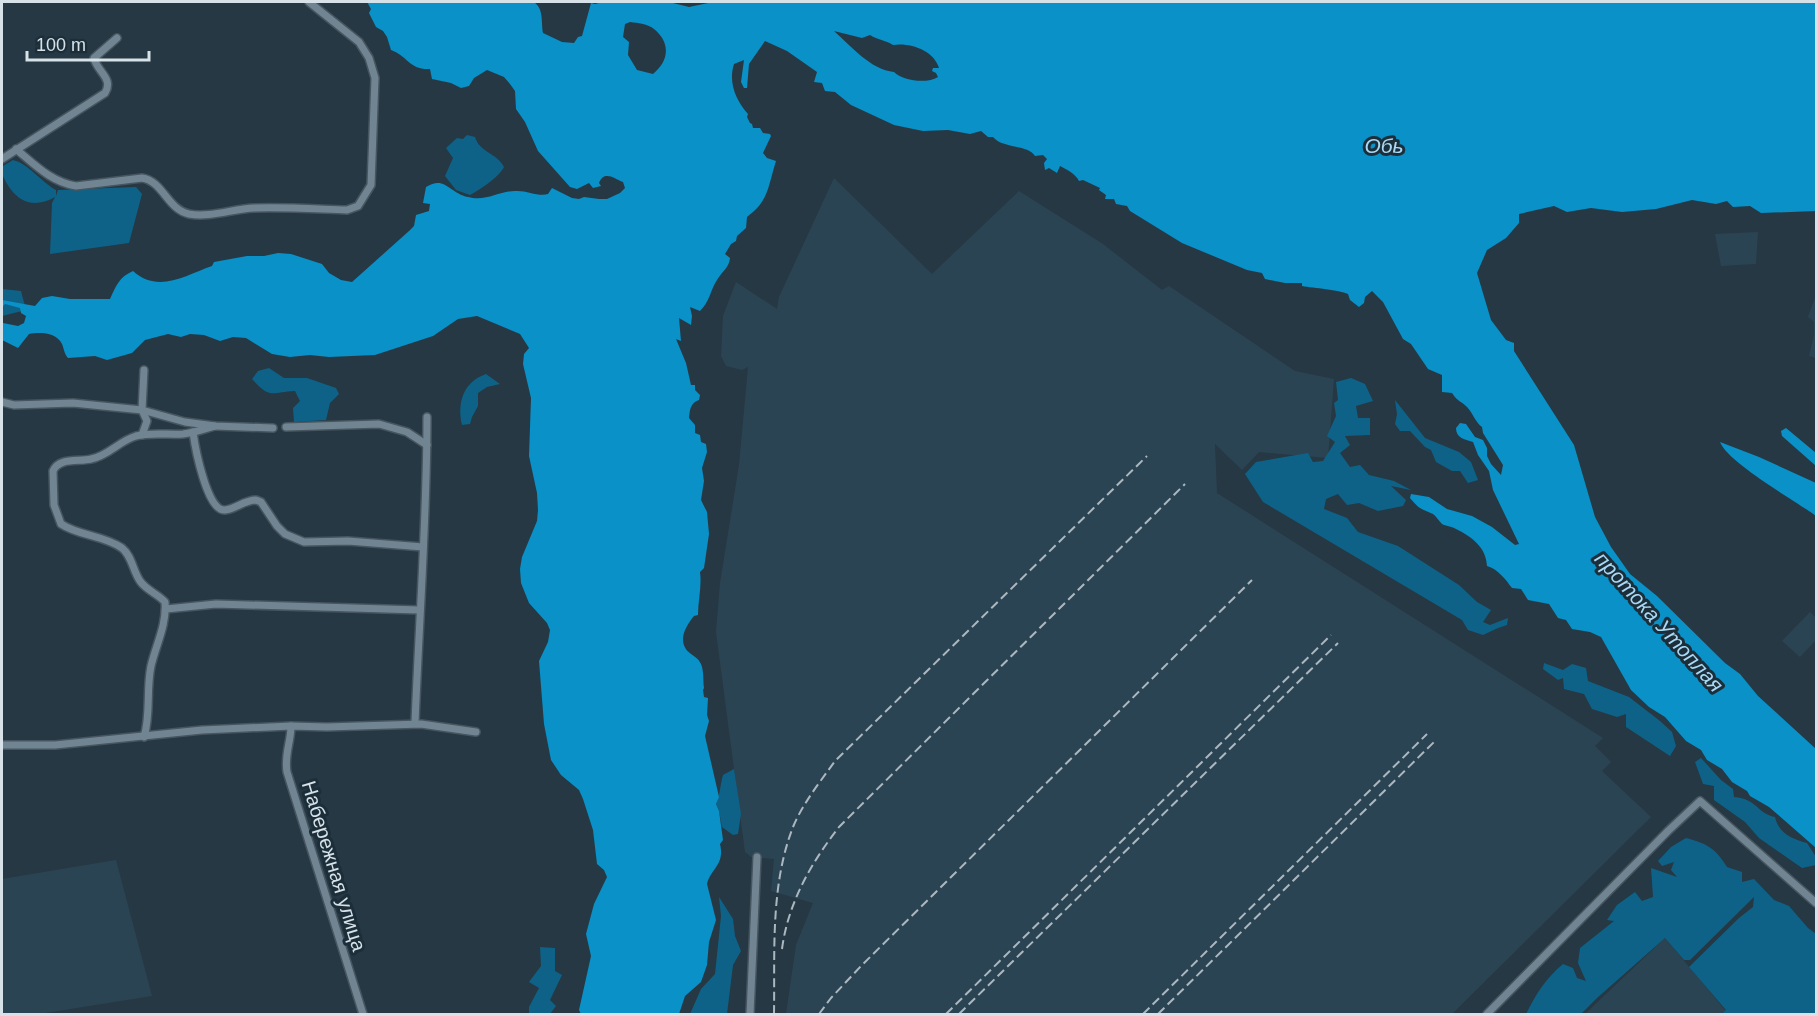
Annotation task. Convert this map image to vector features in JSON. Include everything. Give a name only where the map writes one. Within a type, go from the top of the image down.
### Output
[{"type":"street","points":[[16,149],[47,175],[66,184],[76,186],[149,179],[176,208],[192,215],[251,208],[347,210],[358,206],[371,185],[375,78],[369,58],[359,42],[309,2]]},
{"type":"street","points":[[2,159],[105,93],[108,82],[94,58],[117,38]]},
{"type":"street","points":[[142,435],[147,421],[141,410],[144,370]]},
{"type":"street","points":[[2,402],[14,405],[74,403],[141,410],[185,422],[215,426],[273,428]]},
{"type":"street","points":[[415,723],[427,417]]},
{"type":"street","points":[[286,427],[379,424],[407,432],[427,444]]},
{"type":"street","points":[[144,737],[149,712],[151,665],[158,647],[166,609],[165,602],[139,580],[124,550],[94,535],[66,527],[57,518],[54,506],[53,471],[60,462],[95,458],[125,440],[142,435],[193,432],[215,426]]},
{"type":"street","points":[[193,432],[206,487],[213,504],[218,509],[226,510],[256,500],[261,502],[285,534],[304,542],[348,542],[423,547]]},
{"type":"street","points":[[166,609],[227,604],[419,610]]},
{"type":"street","points":[[2,745],[39,746],[202,730],[291,726],[327,728],[415,723],[476,732]]},
{"type":"street","name":"Набережная улица","points":[[291,726],[291,738],[285,761],[287,772],[363,1014]]},
{"type":"street","points":[[1487,1014],[1700,801],[1816,903]]},
{"type":"street","points":[[750,1014],[757,857]]},
{"type":"shaded area","points":[[467,135],[475,137],[477,142],[497,158],[504,167],[494,178],[470,195],[456,190],[445,176],[453,158],[446,148],[457,138],[463,139]]},
{"type":"shaded area","points":[[13,160],[24,165],[56,190],[56,196],[58,190],[136,187],[142,194],[129,243],[50,254],[52,203],[55,197],[38,203],[23,200],[17,196],[2,174],[3,166]]},
{"type":"shaded area","points":[[834,178],[932,274],[1019,191],[1103,244],[1162,290],[1169,286],[1295,371],[1334,379],[1328,458],[1259,452],[1242,470],[1215,444],[1217,493],[1603,738],[1595,746],[1611,762],[1602,771],[1651,817],[1452,1014],[786,1014],[796,945],[813,903],[771,891],[774,859],[751,857],[745,852],[716,632],[720,583],[739,465],[748,367],[742,370],[726,366],[721,356],[723,316],[736,282],[777,309],[779,297]]},
{"type":"shaded area","points":[[1758,232],[1756,264],[1721,266],[1715,234]]},
{"type":"shaded area","points":[[2,289],[21,291],[26,310],[2,316]]},
{"type":"shaded area","points":[[1816,295],[1816,358],[1809,356],[1814,335],[1814,322],[1808,317]]},
{"type":"shaded area","points":[[269,368],[284,378],[307,378],[336,388],[339,394],[330,403],[326,420],[294,422],[293,408],[300,401],[295,391],[268,392],[252,379],[258,371]]},
{"type":"shaded area","points":[[486,374],[500,384],[487,387],[478,393],[478,406],[470,424],[462,425],[460,409],[464,394],[472,382]]},
{"type":"shaded area","points":[[1351,378],[1365,384],[1373,401],[1356,406],[1358,418],[1370,418],[1370,435],[1345,436],[1350,445],[1340,453],[1350,467],[1360,465],[1369,475],[1394,481],[1411,490],[1391,486],[1406,500],[1403,506],[1378,511],[1359,503],[1347,505],[1338,494],[1326,499],[1324,509],[1347,518],[1358,532],[1398,546],[1459,585],[1477,602],[1491,610],[1483,622],[1490,625],[1508,618],[1507,625],[1483,635],[1468,630],[1462,620],[1263,502],[1245,474],[1256,462],[1308,453],[1313,462],[1323,461],[1335,442],[1327,436],[1336,416],[1334,403],[1338,400],[1336,382]]},
{"type":"shaded area","points":[[1395,400],[1425,438],[1459,452],[1471,462],[1478,480],[1468,483],[1460,471],[1452,471],[1436,462],[1431,450],[1425,447],[1410,431],[1400,431],[1395,424],[1397,414]]},
{"type":"shaded area","points":[[1810,612],[1816,618],[1816,640],[1800,657],[1782,641]]},
{"type":"shaded area","points":[[1544,663],[1563,670],[1572,664],[1586,668],[1588,681],[1629,697],[1672,732],[1676,746],[1670,756],[1626,727],[1626,714],[1617,717],[1592,709],[1584,694],[1564,689],[1563,678],[1558,680],[1543,669]]},
{"type":"shaded area","points":[[1701,758],[1721,780],[1733,789],[1734,797],[1753,803],[1775,817],[1780,828],[1787,835],[1807,843],[1816,857],[1816,865],[1802,868],[1759,838],[1745,822],[1714,800],[1714,786],[1703,784],[1695,762]]},
{"type":"shaded area","points":[[734,769],[741,814],[738,834],[733,835],[722,827],[716,804],[723,775]]},
{"type":"shaded area","points":[[1686,838],[1710,848],[1719,855],[1727,867],[1742,872],[1742,882],[1754,879],[1774,900],[1789,906],[1816,934],[1816,1014],[1722,1014],[1726,1010],[1689,967],[1753,907],[1754,897],[1690,960],[1684,960],[1665,938],[1581,1014],[1526,1014],[1542,987],[1563,964],[1573,968],[1577,978],[1586,981],[1578,963],[1580,948],[1614,921],[1607,920],[1617,905],[1635,892],[1642,901],[1653,897],[1651,868],[1677,877],[1671,870],[1674,862],[1662,866],[1658,861],[1671,847]]},
{"type":"shaded area","points":[[116,860],[152,996],[39,1014],[2,1014],[2,879]]},
{"type":"shaded area","points":[[719,897],[733,919],[735,936],[741,951],[733,965],[727,1014],[690,1014],[701,989],[715,974],[721,916]]},
{"type":"shaded area","points":[[1665,938],[1726,1011],[1722,1014],[1585,1014]]},
{"type":"shaded area","points":[[540,947],[555,948],[555,971],[562,975],[550,1000],[556,1006],[550,1014],[529,1014],[529,1007],[539,988],[529,982],[541,966]]},
{"type":"water","name":"Обь","points":[[367,2],[534,2],[541,12],[543,33],[562,42],[574,43],[578,37],[582,36],[591,3],[603,2],[669,2],[689,7],[713,2],[1816,2],[1816,211],[1761,213],[1750,206],[1733,207],[1727,201],[1716,204],[1692,200],[1656,209],[1622,212],[1591,208],[1567,212],[1554,206],[1519,214],[1519,223],[1506,238],[1487,250],[1477,273],[1491,320],[1506,340],[1514,343],[1514,351],[1574,445],[1595,517],[1611,547],[1630,574],[1657,596],[1725,663],[1740,674],[1758,696],[1816,749],[1816,848],[1769,807],[1732,782],[1722,769],[1707,760],[1701,750],[1686,741],[1665,717],[1649,707],[1631,690],[1601,637],[1590,632],[1572,629],[1566,620],[1558,618],[1549,604],[1528,600],[1521,589],[1512,588],[1498,572],[1487,566],[1484,553],[1473,539],[1442,524],[1434,515],[1420,508],[1410,498],[1411,494],[1429,497],[1447,509],[1472,516],[1492,527],[1515,545],[1519,544],[1493,490],[1489,471],[1478,455],[1473,442],[1459,436],[1456,431],[1460,423],[1466,424],[1475,437],[1483,440],[1491,464],[1501,475],[1503,465],[1483,433],[1482,427],[1467,407],[1452,393],[1442,392],[1442,375],[1428,369],[1411,344],[1403,339],[1383,302],[1372,291],[1359,307],[1350,300],[1348,294],[1302,286],[1302,283],[1285,283],[1265,279],[1262,273],[1247,270],[1182,243],[1130,211],[1127,206],[1116,204],[1114,199],[1105,199],[1106,195],[1099,190],[1100,188],[1083,180],[1079,181],[1060,166],[1057,173],[1049,168],[1045,170],[1044,163],[1047,159],[1043,155],[1035,156],[1031,152],[988,137],[981,131],[970,134],[948,130],[923,131],[894,125],[851,105],[835,92],[825,91],[822,83],[814,82],[817,72],[787,51],[765,41],[749,64],[747,88],[744,88],[741,82],[744,60],[734,64],[732,78],[737,97],[748,114],[747,117],[753,128],[760,128],[763,133],[771,136],[763,153],[767,158],[776,161],[769,185],[760,205],[747,217],[746,228],[737,236],[736,241],[731,244],[725,254],[730,258],[728,264],[706,303],[700,311],[690,307],[691,325],[679,318],[681,341],[676,339],[686,363],[691,385],[695,385],[695,390],[700,395],[699,400],[691,407],[689,418],[695,425],[695,433],[700,435],[701,442],[706,444],[707,452],[702,468],[704,481],[701,500],[707,512],[709,534],[704,568],[700,572],[698,615],[694,616],[688,625],[683,640],[686,650],[701,664],[704,697],[708,698],[709,721],[705,736],[719,797],[716,804],[723,840],[720,844],[721,857],[707,884],[716,920],[709,942],[707,965],[701,982],[685,996],[679,1014],[581,1014],[579,1010],[591,956],[586,934],[594,904],[607,877],[604,870],[597,864],[593,830],[579,790],[561,775],[551,760],[544,724],[539,661],[548,642],[550,630],[547,623],[529,603],[521,583],[522,557],[537,521],[538,510],[537,493],[529,456],[531,398],[523,364],[524,354],[529,348],[520,334],[477,316],[458,319],[433,336],[375,355],[290,357],[272,354],[246,338],[233,337],[220,341],[204,335],[190,334],[181,337],[168,334],[145,340],[132,353],[107,360],[95,356],[68,358],[59,340],[47,334],[29,334],[18,348],[2,340],[3,323],[18,326],[24,323],[26,316],[21,313],[20,308],[5,304],[2,307],[2,300],[35,306],[42,298],[52,296],[70,299],[110,299],[121,279],[133,271],[143,278],[162,282],[192,274],[212,266],[214,262],[278,253],[291,254],[322,264],[329,273],[341,280],[352,282],[414,226],[416,215],[429,211],[430,204],[423,203],[426,187],[432,184],[443,184],[462,195],[475,198],[515,191],[544,195],[548,194],[552,188],[572,198],[607,199],[625,188],[623,182],[606,176],[599,183],[601,186],[593,188],[589,183],[577,189],[570,187],[538,151],[525,122],[516,109],[515,91],[504,77],[487,70],[474,78],[469,86],[461,88],[451,83],[432,79],[430,69],[417,67],[391,50],[387,37],[376,27],[369,13],[371,9]],"holes":[[[630,22],[652,27],[663,40],[665,58],[653,74],[637,70],[628,55],[629,42],[623,37],[625,24]],[[834,31],[862,38],[870,35],[893,45],[913,46],[920,49],[932,56],[936,62],[939,68],[933,68],[932,71],[938,77],[915,80],[903,78],[894,72],[877,67]]]},
{"type":"water","points":[[1786,428],[1816,453],[1816,466],[1782,436],[1781,431]]},
{"type":"water","points":[[1720,442],[1816,483],[1816,516],[1749,471],[1726,451]]},
{"type":"railway","points":[[774,1014],[775,920],[780,873],[793,827],[812,793],[835,761],[1147,456]]},
{"type":"railway","points":[[782,949],[785,932],[802,884],[839,827],[1185,484]]},
{"type":"railway","points":[[819,1014],[862,965],[1252,580]]},
{"type":"railway","points":[[946,1014],[1331,635]]},
{"type":"railway","points":[[959,1014],[1338,643]]},
{"type":"railway","points":[[1143,1014],[1427,734]]},
{"type":"railway","points":[[1158,1014],[1434,742]]},
{"type":"water label","name":"протока Утоплая","points":[[1659,622]]}]
